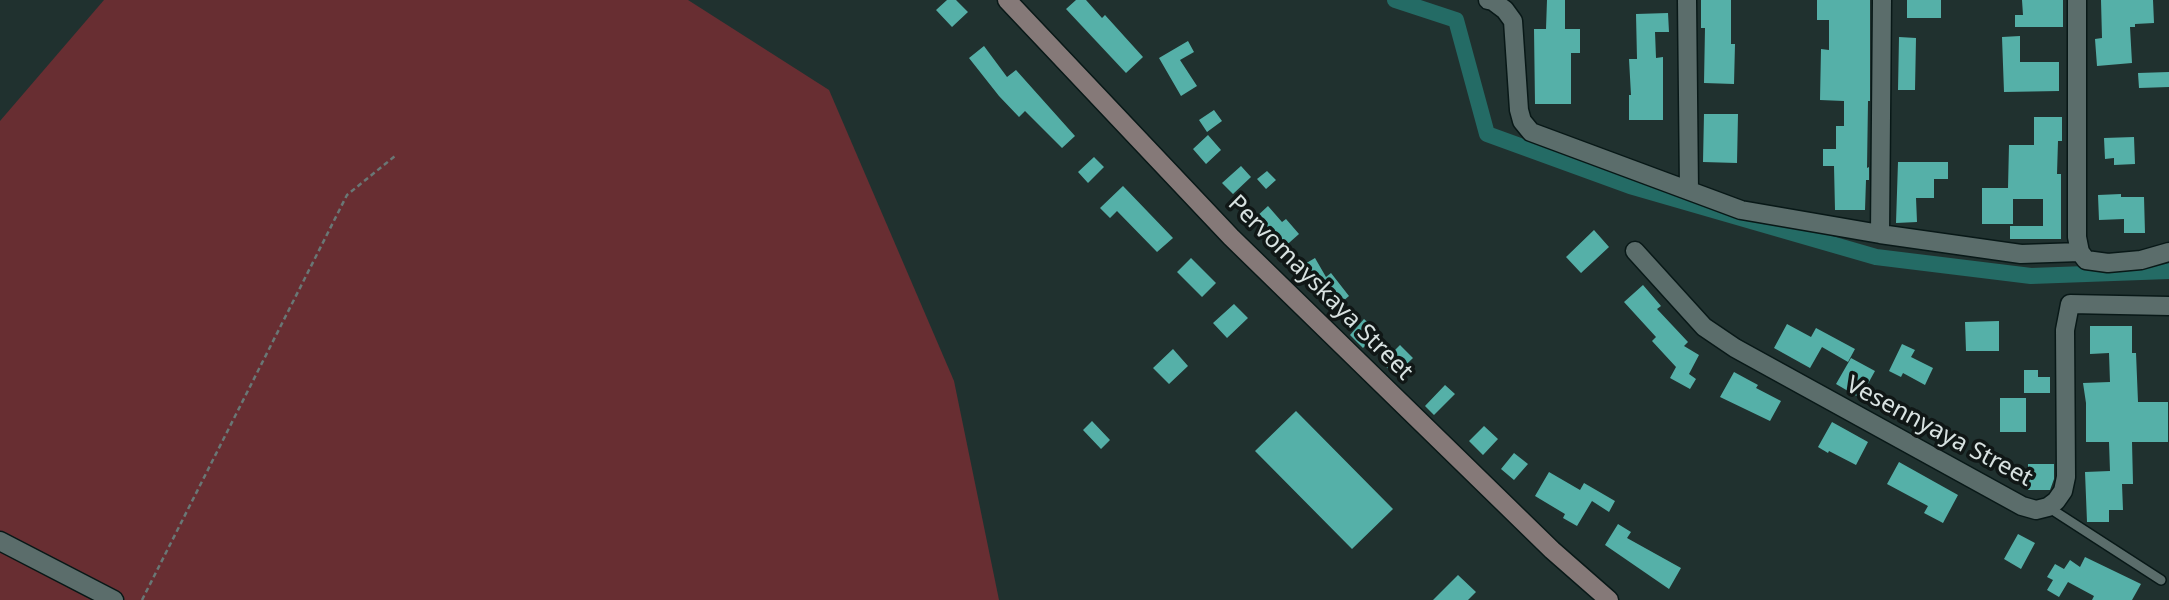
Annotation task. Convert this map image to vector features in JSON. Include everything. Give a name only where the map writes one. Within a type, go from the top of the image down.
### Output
[{"type":"main road","name":"Pervomayskaya Street","points":[[1007,0],[1231,237],[1552,550],[1609,600]]},
{"type":"street","points":[[1488,0],[1505,10],[1513,21],[1519,110],[1522,121],[1531,132],[1741,210],[1880,234],[2021,254],[2080,252]]},
{"type":"street","points":[[1687,0],[1689,190]]},
{"type":"street","points":[[1880,234],[1882,0]]},
{"type":"street","points":[[2077,0],[2077,237],[2080,252],[2086,260],[2108,263],[2141,260],[2169,253]]},
{"type":"street","name":"Vesennyaya Street","points":[[1635,251],[1704,327],[1735,348],[2022,506],[2036,510],[2048,507],[2056,501],[2063,491],[2066,477],[2065,330],[2070,304],[2169,306]]},
{"type":"street","points":[[0,541],[114,600]]},
{"type":"lane","points":[[2048,507],[2161,580]]},
{"type":"path","points":[[142,600],[347,195],[395,156]]},
{"type":"shaded area","points":[[104,0],[688,0],[829,90],[954,381],[999,600],[0,600],[0,121]]},
{"type":"building","points":[[947,0],[956,0],[968,12],[952,27],[936,10]]},
{"type":"building","points":[[1076,0],[1086,0],[1102,18],[1105,15],[1143,57],[1126,73],[1066,9]]},
{"type":"building","points":[[1547,0],[1565,0],[1565,29],[1580,29],[1580,53],[1571,53],[1571,104],[1535,104],[1534,29],[1546,29]]},
{"type":"building","points":[[1701,0],[1731,0],[1731,44],[1735,44],[1734,84],[1704,83],[1705,28],[1701,28]]},
{"type":"building","points":[[1817,0],[1870,0],[1869,180],[1866,180],[1865,210],[1835,210],[1834,166],[1823,166],[1823,149],[1836,149],[1836,126],[1844,126],[1844,101],[1820,100],[1821,49],[1829,50],[1829,20],[1817,20]]},
{"type":"building","points":[[1907,0],[1941,0],[1941,18],[1907,18]]},
{"type":"building","points":[[2022,0],[2063,0],[2063,27],[2015,27],[2015,15],[2023,15]]},
{"type":"building","points":[[2101,0],[2153,0],[2154,23],[2135,24],[2135,27],[2130,27],[2132,63],[2097,66],[2095,39],[2102,38]]},
{"type":"building","points":[[1668,13],[1669,32],[1655,32],[1656,58],[1663,57],[1663,120],[1629,120],[1629,59],[1637,59],[1636,14]]},
{"type":"building","points":[[2020,36],[2020,62],[2059,62],[2059,91],[2004,92],[2002,37]]},
{"type":"building","points":[[1899,37],[1916,38],[1915,90],[1898,90]]},
{"type":"building","points":[[1188,41],[1194,52],[1180,60],[1197,86],[1181,96],[1159,58]]},
{"type":"building","points":[[984,46],[1007,77],[1016,70],[1075,136],[1062,148],[1025,111],[1019,117],[969,58]]},
{"type":"building","points":[[2169,72],[2169,87],[2139,88],[2138,73]]},
{"type":"building","points":[[1214,110],[1222,121],[1207,132],[1199,120]]},
{"type":"building","points":[[1704,114],[1738,114],[1737,163],[1703,162]]},
{"type":"building","points":[[2034,117],[2062,117],[2057,174],[2061,174],[2061,239],[2010,239],[2010,226],[2043,226],[2043,199],[2013,199],[2013,224],[1982,224],[1982,188],[2008,188],[2009,145],[2034,145]]},
{"type":"building","points":[[1208,135],[1221,150],[1206,164],[1193,149]]},
{"type":"building","points":[[2134,137],[2135,164],[2114,165],[2114,158],[2105,159],[2104,138]]},
{"type":"building","points":[[1094,157],[1104,167],[1088,183],[1078,172]]},
{"type":"building","points":[[1898,162],[1948,162],[1948,179],[1934,179],[1934,198],[1916,198],[1917,222],[1896,223]]},
{"type":"building","points":[[1241,166],[1251,177],[1233,194],[1222,183]]},
{"type":"building","points":[[1267,171],[1276,180],[1266,189],[1257,179]]},
{"type":"building","points":[[1123,186],[1173,238],[1157,252],[1117,211],[1110,218],[1100,208]]},
{"type":"building","points":[[2121,194],[2121,197],[2144,197],[2145,233],[2124,233],[2124,219],[2099,220],[2098,195]]},
{"type":"building","points":[[1268,206],[1282,222],[1286,219],[1299,234],[1281,250],[1254,219]]},
{"type":"building","points":[[1594,230],[1609,247],[1581,273],[1566,257]]},
{"type":"building","points":[[1191,258],[1216,283],[1202,297],[1177,272]]},
{"type":"building","points":[[1315,258],[1326,277],[1331,273],[1349,296],[1335,308],[1321,292],[1318,295],[1298,268]]},
{"type":"building","points":[[1643,285],[1661,306],[1657,309],[1688,342],[1684,346],[1699,355],[1689,374],[1696,379],[1690,389],[1670,378],[1676,367],[1652,341],[1656,337],[1624,302]]},
{"type":"building","points":[[1234,304],[1248,318],[1227,338],[1213,323]]},
{"type":"building","points":[[1364,319],[1378,332],[1363,348],[1350,335]]},
{"type":"building","points":[[1999,321],[1999,351],[1966,351],[1965,322]]},
{"type":"building","points":[[1787,324],[1811,337],[1816,328],[1855,349],[1848,362],[1822,347],[1810,368],[1774,348]]},
{"type":"building","points":[[2090,326],[2132,326],[2132,353],[2136,353],[2138,402],[2168,402],[2168,442],[2132,442],[2133,484],[2122,484],[2123,510],[2109,510],[2109,522],[2087,522],[2085,472],[2110,471],[2109,442],[2086,442],[2083,383],[2110,382],[2109,353],[2090,354]]},
{"type":"building","points":[[1902,344],[1915,350],[1911,357],[1933,368],[1925,385],[1903,373],[1901,377],[1889,371]]},
{"type":"building","points":[[1400,345],[1413,358],[1395,375],[1382,363]]},
{"type":"building","points":[[1173,349],[1188,366],[1169,384],[1153,368]]},
{"type":"building","points":[[1851,358],[1875,371],[1860,398],[1836,384]]},
{"type":"building","points":[[2024,370],[2038,370],[2038,377],[2050,377],[2050,393],[2024,393]]},
{"type":"building","points":[[1734,372],[1781,401],[1770,421],[1720,397]]},
{"type":"building","points":[[1445,385],[1455,394],[1434,415],[1425,406]]},
{"type":"building","points":[[2000,398],[2026,398],[2026,432],[2000,432]]},
{"type":"building","points":[[1296,411],[1393,509],[1352,549],[1255,451]]},
{"type":"building","points":[[1092,421],[1110,440],[1101,449],[1083,430]]},
{"type":"building","points":[[1832,422],[1868,442],[1856,465],[1818,447]]},
{"type":"building","points":[[1484,426],[1498,439],[1483,455],[1469,441]]},
{"type":"building","points":[[1514,453],[1528,464],[1514,480],[1501,469]]},
{"type":"building","points":[[1899,462],[1958,495],[1943,523],[1924,513],[1928,506],[1887,484]]},
{"type":"building","points":[[2028,464],[2054,464],[2054,479],[2050,490],[2028,490]]},
{"type":"building","points":[[1549,472],[1580,490],[1584,483],[1615,501],[1609,512],[1592,501],[1577,526],[1563,518],[1565,514],[1535,496]]},
{"type":"building","points":[[1618,524],[1631,532],[1627,538],[1681,568],[1669,589],[1605,545]]},
{"type":"building","points":[[2018,534],[2035,543],[2021,569],[2004,559]]},
{"type":"building","points":[[2085,557],[2141,584],[2132,600],[2092,600],[2094,596],[2068,582],[2059,597],[2047,590],[2053,580],[2047,577],[2055,564],[2064,569],[2070,560],[2080,567]]},
{"type":"building","points":[[1458,575],[1476,592],[1468,600],[1433,600]]},
{"type":"waterway","points":[[1395,0],[1456,20],[1487,134],[1630,186],[1876,257],[2031,276],[2169,271]]}]
